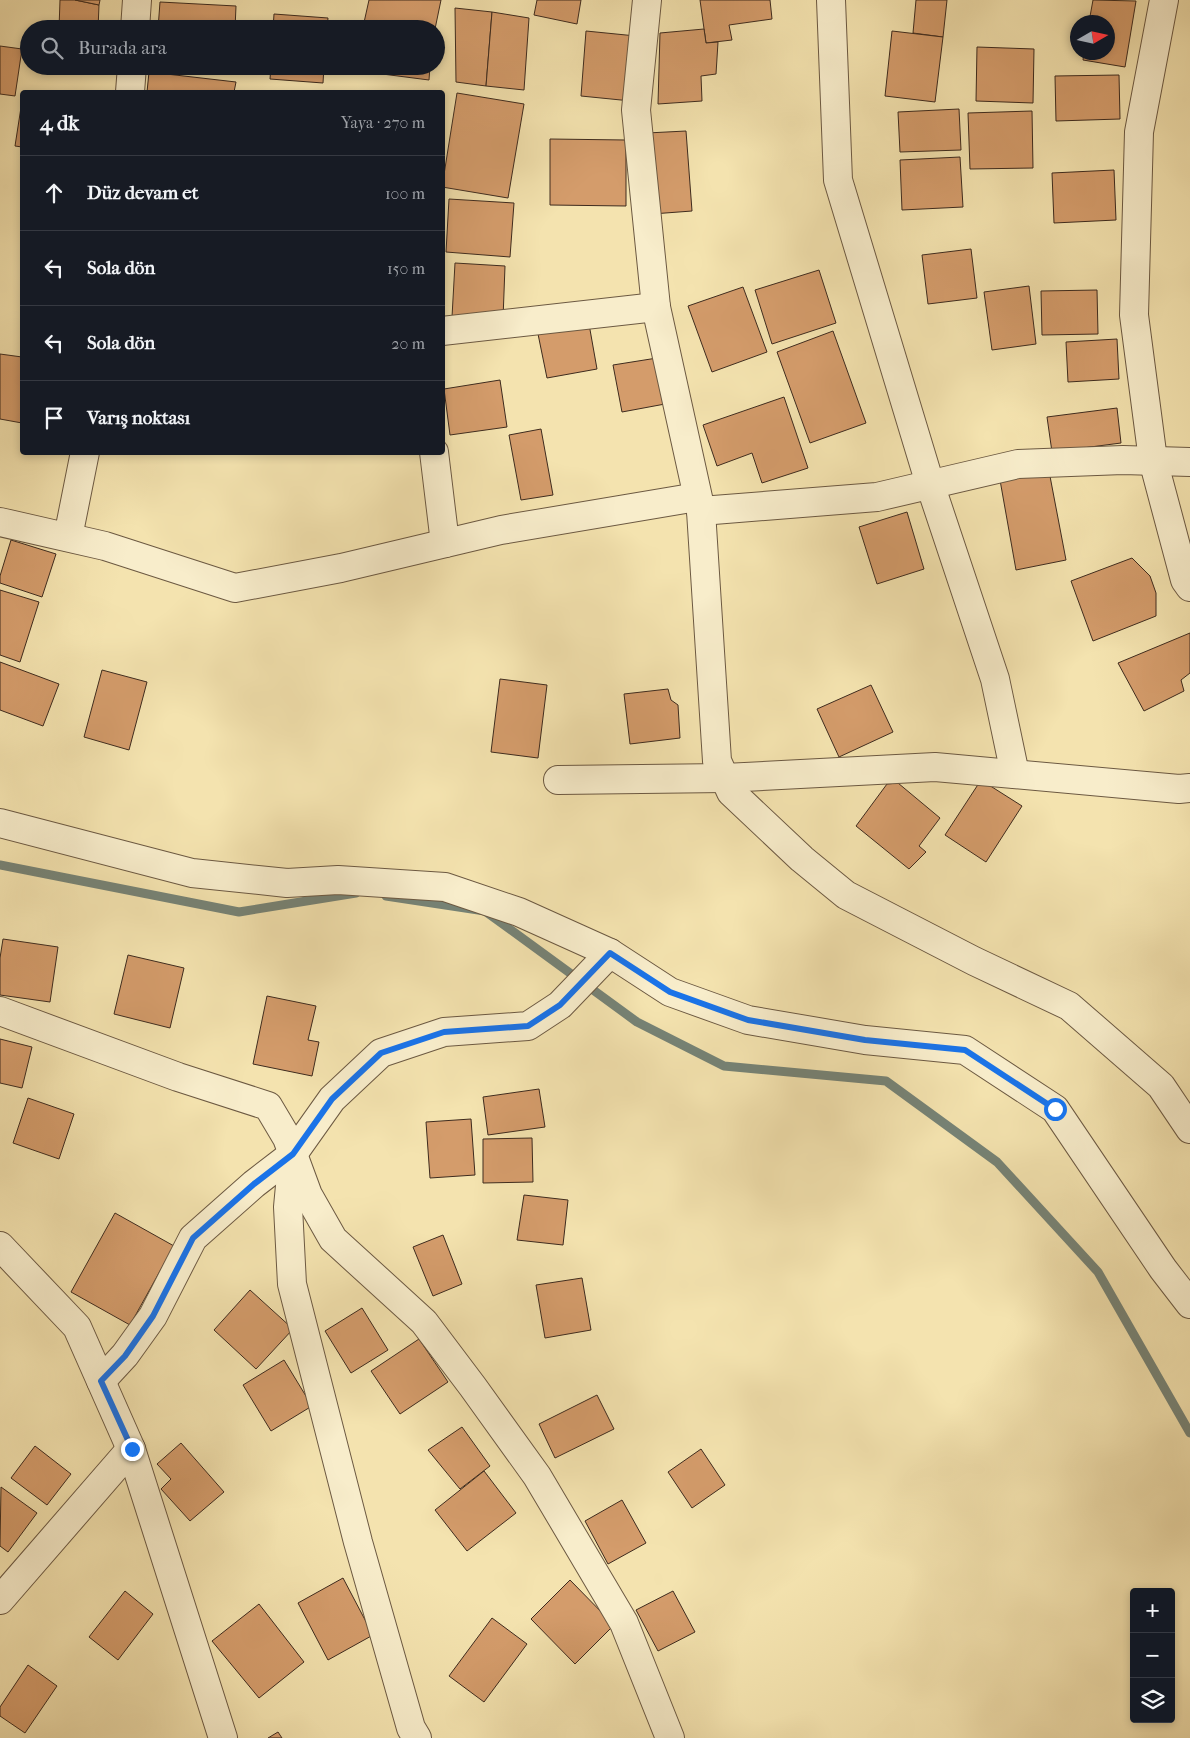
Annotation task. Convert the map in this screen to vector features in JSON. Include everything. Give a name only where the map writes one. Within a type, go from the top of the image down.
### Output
[{"type":"street","points":[[135,20],[136,0]]},
{"type":"street","points":[[647,0],[636,110],[656,306],[699,504],[717,760],[731,792],[802,859],[846,895],[974,961],[1069,1006],[1161,1086],[1190,1128]]},
{"type":"street","points":[[831,0],[838,180],[930,484],[995,679],[1015,774]]},
{"type":"street","points":[[1164,0],[1139,132],[1134,315],[1153,460],[1185,580],[1190,587]]},
{"type":"street","points":[[130,90],[131,75]]},
{"type":"street","points":[[445,332],[656,306]]},
{"type":"street","points":[[68,537],[84,455]]},
{"type":"street","points":[[434,455],[445,543]]},
{"type":"street","points":[[0,522],[105,546],[235,588],[341,568],[501,530],[699,504],[877,497],[1018,464],[1153,460],[1190,462]]},
{"type":"street","points":[[558,780],[725,778],[935,767],[1179,789],[1190,788]]},
{"type":"street","points":[[0,823],[192,873],[287,883],[338,880],[445,887],[519,912],[603,960],[670,992],[748,1020],[865,1040],[965,1050],[1055,1109],[1163,1269],[1190,1304]]},
{"type":"street","points":[[101,1381],[125,1356],[153,1316],[193,1238],[254,1184],[293,1154],[332,1099],[381,1053],[444,1032],[528,1026],[560,1005],[603,960]]},
{"type":"street","points":[[0,1011],[178,1077],[268,1106],[287,1138],[308,1195],[333,1239],[424,1322],[473,1386],[536,1476],[624,1624],[670,1738]]},
{"type":"street","points":[[293,1154],[288,1207],[292,1284],[358,1542],[411,1728],[417,1738]]},
{"type":"street","points":[[0,1246],[77,1327],[132,1449],[223,1738]]},
{"type":"street","points":[[0,1600],[132,1449]]},
{"type":"building","points":[[60,0],[75,0],[99,5],[98,20],[59,20]]},
{"type":"building","points":[[75,0],[100,0],[99,5]]},
{"type":"building","points":[[369,0],[441,0],[437,20],[365,20]]},
{"type":"building","points":[[537,0],[581,0],[577,24],[534,15]]},
{"type":"building","points":[[700,0],[770,0],[772,19],[729,25],[732,40],[706,43]]},
{"type":"building","points":[[916,0],[947,0],[943,37],[913,33]]},
{"type":"building","points":[[1093,0],[1136,1],[1125,67],[1083,60],[1115,60],[1115,15],[1090,15]]},
{"type":"building","points":[[160,2],[236,6],[235,20],[159,20]]},
{"type":"building","points":[[455,8],[492,12],[486,86],[456,82]]},
{"type":"building","points":[[492,12],[529,18],[524,90],[486,86]]},
{"type":"building","points":[[274,14],[328,18],[328,20],[274,20]]},
{"type":"building","points":[[704,29],[706,43],[718,42],[716,74],[701,76],[702,101],[658,104],[660,33]]},
{"type":"building","points":[[586,31],[636,36],[631,101],[581,96]]},
{"type":"building","points":[[892,31],[943,37],[935,102],[885,96]]},
{"type":"building","points":[[0,46],[20,49],[15,96],[0,94]]},
{"type":"building","points":[[977,47],[1034,49],[1033,103],[976,101]]},
{"type":"building","points":[[149,75],[175,75],[236,82],[234,90],[147,90]]},
{"type":"building","points":[[270,75],[323,75],[323,83],[270,79]]},
{"type":"building","points":[[390,75],[429,75],[429,80]]},
{"type":"building","points":[[1119,75],[1120,119],[1056,121],[1055,76]]},
{"type":"building","points":[[457,93],[524,104],[508,198],[445,188],[445,168]]},
{"type":"building","points":[[959,109],[961,150],[900,152],[898,112]]},
{"type":"building","points":[[1032,111],[1033,168],[970,169],[968,113]]},
{"type":"building","points":[[20,114],[20,147],[15,146]]},
{"type":"building","points":[[686,131],[692,211],[652,214],[647,133]]},
{"type":"building","points":[[550,139],[626,140],[626,206],[550,205]]},
{"type":"building","points":[[960,157],[963,207],[902,210],[900,160]]},
{"type":"building","points":[[1114,170],[1116,220],[1054,223],[1052,173]]},
{"type":"building","points":[[449,199],[514,203],[510,257],[446,252]]},
{"type":"building","points":[[971,249],[977,298],[928,304],[922,255]]},
{"type":"building","points":[[455,263],[505,266],[503,319],[452,317]]},
{"type":"building","points":[[819,270],[836,323],[772,344],[755,290]]},
{"type":"building","points":[[1029,286],[1036,344],[992,350],[984,292]]},
{"type":"building","points":[[743,287],[767,352],[712,372],[688,306]]},
{"type":"building","points":[[1097,290],[1098,334],[1042,335],[1041,291]]},
{"type":"building","points":[[589,324],[597,369],[547,378],[538,334]]},
{"type":"building","points":[[833,331],[866,423],[810,443],[777,352]]},
{"type":"building","points":[[1117,339],[1119,379],[1068,382],[1066,342]]},
{"type":"building","points":[[0,354],[20,357],[20,423],[0,419]]},
{"type":"building","points":[[657,358],[665,404],[622,412],[613,365]]},
{"type":"building","points":[[500,380],[507,427],[450,435],[445,389]]},
{"type":"building","points":[[784,397],[808,468],[762,483],[752,453],[717,466],[703,425]]},
{"type":"building","points":[[1117,408],[1121,443],[1052,452],[1047,417]]},
{"type":"building","points":[[541,429],[553,495],[521,500],[509,435]]},
{"type":"building","points":[[1049,471],[1066,560],[1016,570],[1000,480]]},
{"type":"building","points":[[907,512],[924,569],[877,584],[859,527]]},
{"type":"building","points":[[11,540],[56,554],[42,597],[0,583],[0,576]]},
{"type":"building","points":[[1132,558],[1150,576],[1156,593],[1156,616],[1093,641],[1071,581]]},
{"type":"building","points":[[0,590],[39,602],[20,662],[0,655]]},
{"type":"building","points":[[1190,633],[1190,673],[1181,680],[1184,691],[1144,711],[1118,663]]},
{"type":"building","points":[[0,662],[59,684],[43,726],[0,710]]},
{"type":"building","points":[[102,670],[147,682],[129,750],[84,737]]},
{"type":"building","points":[[500,679],[547,685],[538,758],[491,752]]},
{"type":"building","points":[[871,685],[893,732],[839,757],[817,709]]},
{"type":"building","points":[[668,689],[671,700],[678,705],[680,738],[630,744],[624,694]]},
{"type":"building","points":[[981,780],[1022,806],[986,862],[945,835]]},
{"type":"building","points":[[898,783],[940,818],[919,846],[926,852],[909,869],[856,826],[887,784]]},
{"type":"building","points":[[3,939],[58,947],[50,1002],[0,995],[0,958]]},
{"type":"building","points":[[128,955],[184,968],[170,1028],[114,1014]]},
{"type":"building","points":[[267,996],[316,1006],[308,1040],[319,1042],[312,1076],[253,1064]]},
{"type":"building","points":[[0,1039],[32,1047],[22,1088],[0,1083]]},
{"type":"building","points":[[539,1089],[545,1127],[488,1135],[483,1097]]},
{"type":"building","points":[[28,1098],[74,1114],[59,1159],[13,1143]]},
{"type":"building","points":[[471,1119],[475,1175],[430,1178],[426,1122]]},
{"type":"building","points":[[532,1138],[533,1182],[483,1183],[483,1139]]},
{"type":"building","points":[[524,1195],[568,1200],[563,1245],[517,1240]]},
{"type":"building","points":[[115,1213],[174,1246],[130,1325],[71,1292]]},
{"type":"building","points":[[443,1235],[462,1284],[433,1296],[413,1247]]},
{"type":"building","points":[[582,1278],[591,1330],[545,1338],[536,1285]]},
{"type":"building","points":[[250,1290],[293,1329],[256,1369],[214,1330]]},
{"type":"building","points":[[362,1308],[388,1350],[351,1373],[325,1331]]},
{"type":"building","points":[[419,1339],[448,1382],[400,1414],[371,1371]]},
{"type":"building","points":[[284,1360],[312,1406],[271,1431],[243,1385]]},
{"type":"building","points":[[597,1395],[614,1429],[555,1458],[539,1424]]},
{"type":"building","points":[[462,1427],[490,1466],[460,1489],[428,1450]]},
{"type":"building","points":[[181,1443],[224,1492],[190,1521],[161,1489],[171,1479],[157,1464]]},
{"type":"building","points":[[35,1446],[71,1474],[47,1505],[11,1478]]},
{"type":"building","points":[[701,1449],[725,1485],[692,1508],[668,1472]]},
{"type":"building","points":[[484,1471],[516,1513],[467,1551],[435,1510]]},
{"type":"building","points":[[1,1487],[37,1513],[8,1552],[0,1546]]},
{"type":"building","points":[[622,1500],[646,1543],[608,1564],[585,1521]]},
{"type":"building","points":[[343,1578],[373,1635],[328,1660],[298,1603]]},
{"type":"building","points":[[570,1580],[614,1625],[575,1664],[531,1619]]},
{"type":"building","points":[[125,1591],[153,1614],[118,1660],[89,1637]]},
{"type":"building","points":[[673,1591],[695,1632],[658,1651],[636,1610]]},
{"type":"building","points":[[259,1604],[304,1662],[259,1698],[212,1641]]},
{"type":"building","points":[[492,1618],[527,1644],[484,1702],[449,1676]]},
{"type":"building","points":[[28,1665],[57,1686],[25,1733],[0,1716],[0,1707]]},
{"type":"building","points":[[278,1732],[282,1738],[268,1738]]},
{"type":"waterway","points":[[0,865],[239,912],[356,893]]},
{"type":"waterway","points":[[386,896],[485,911],[637,1022],[724,1066],[886,1081],[997,1162],[1098,1272],[1190,1433]]},
{"type":"route","points":[[132,1449],[101,1381],[125,1356],[153,1316],[193,1238],[218,1218],[254,1184],[293,1154],[332,1099],[381,1053],[444,1032],[528,1026],[560,1005],[610,953],[670,992],[748,1020],[865,1040],[965,1050],[1055,1109]]}]
